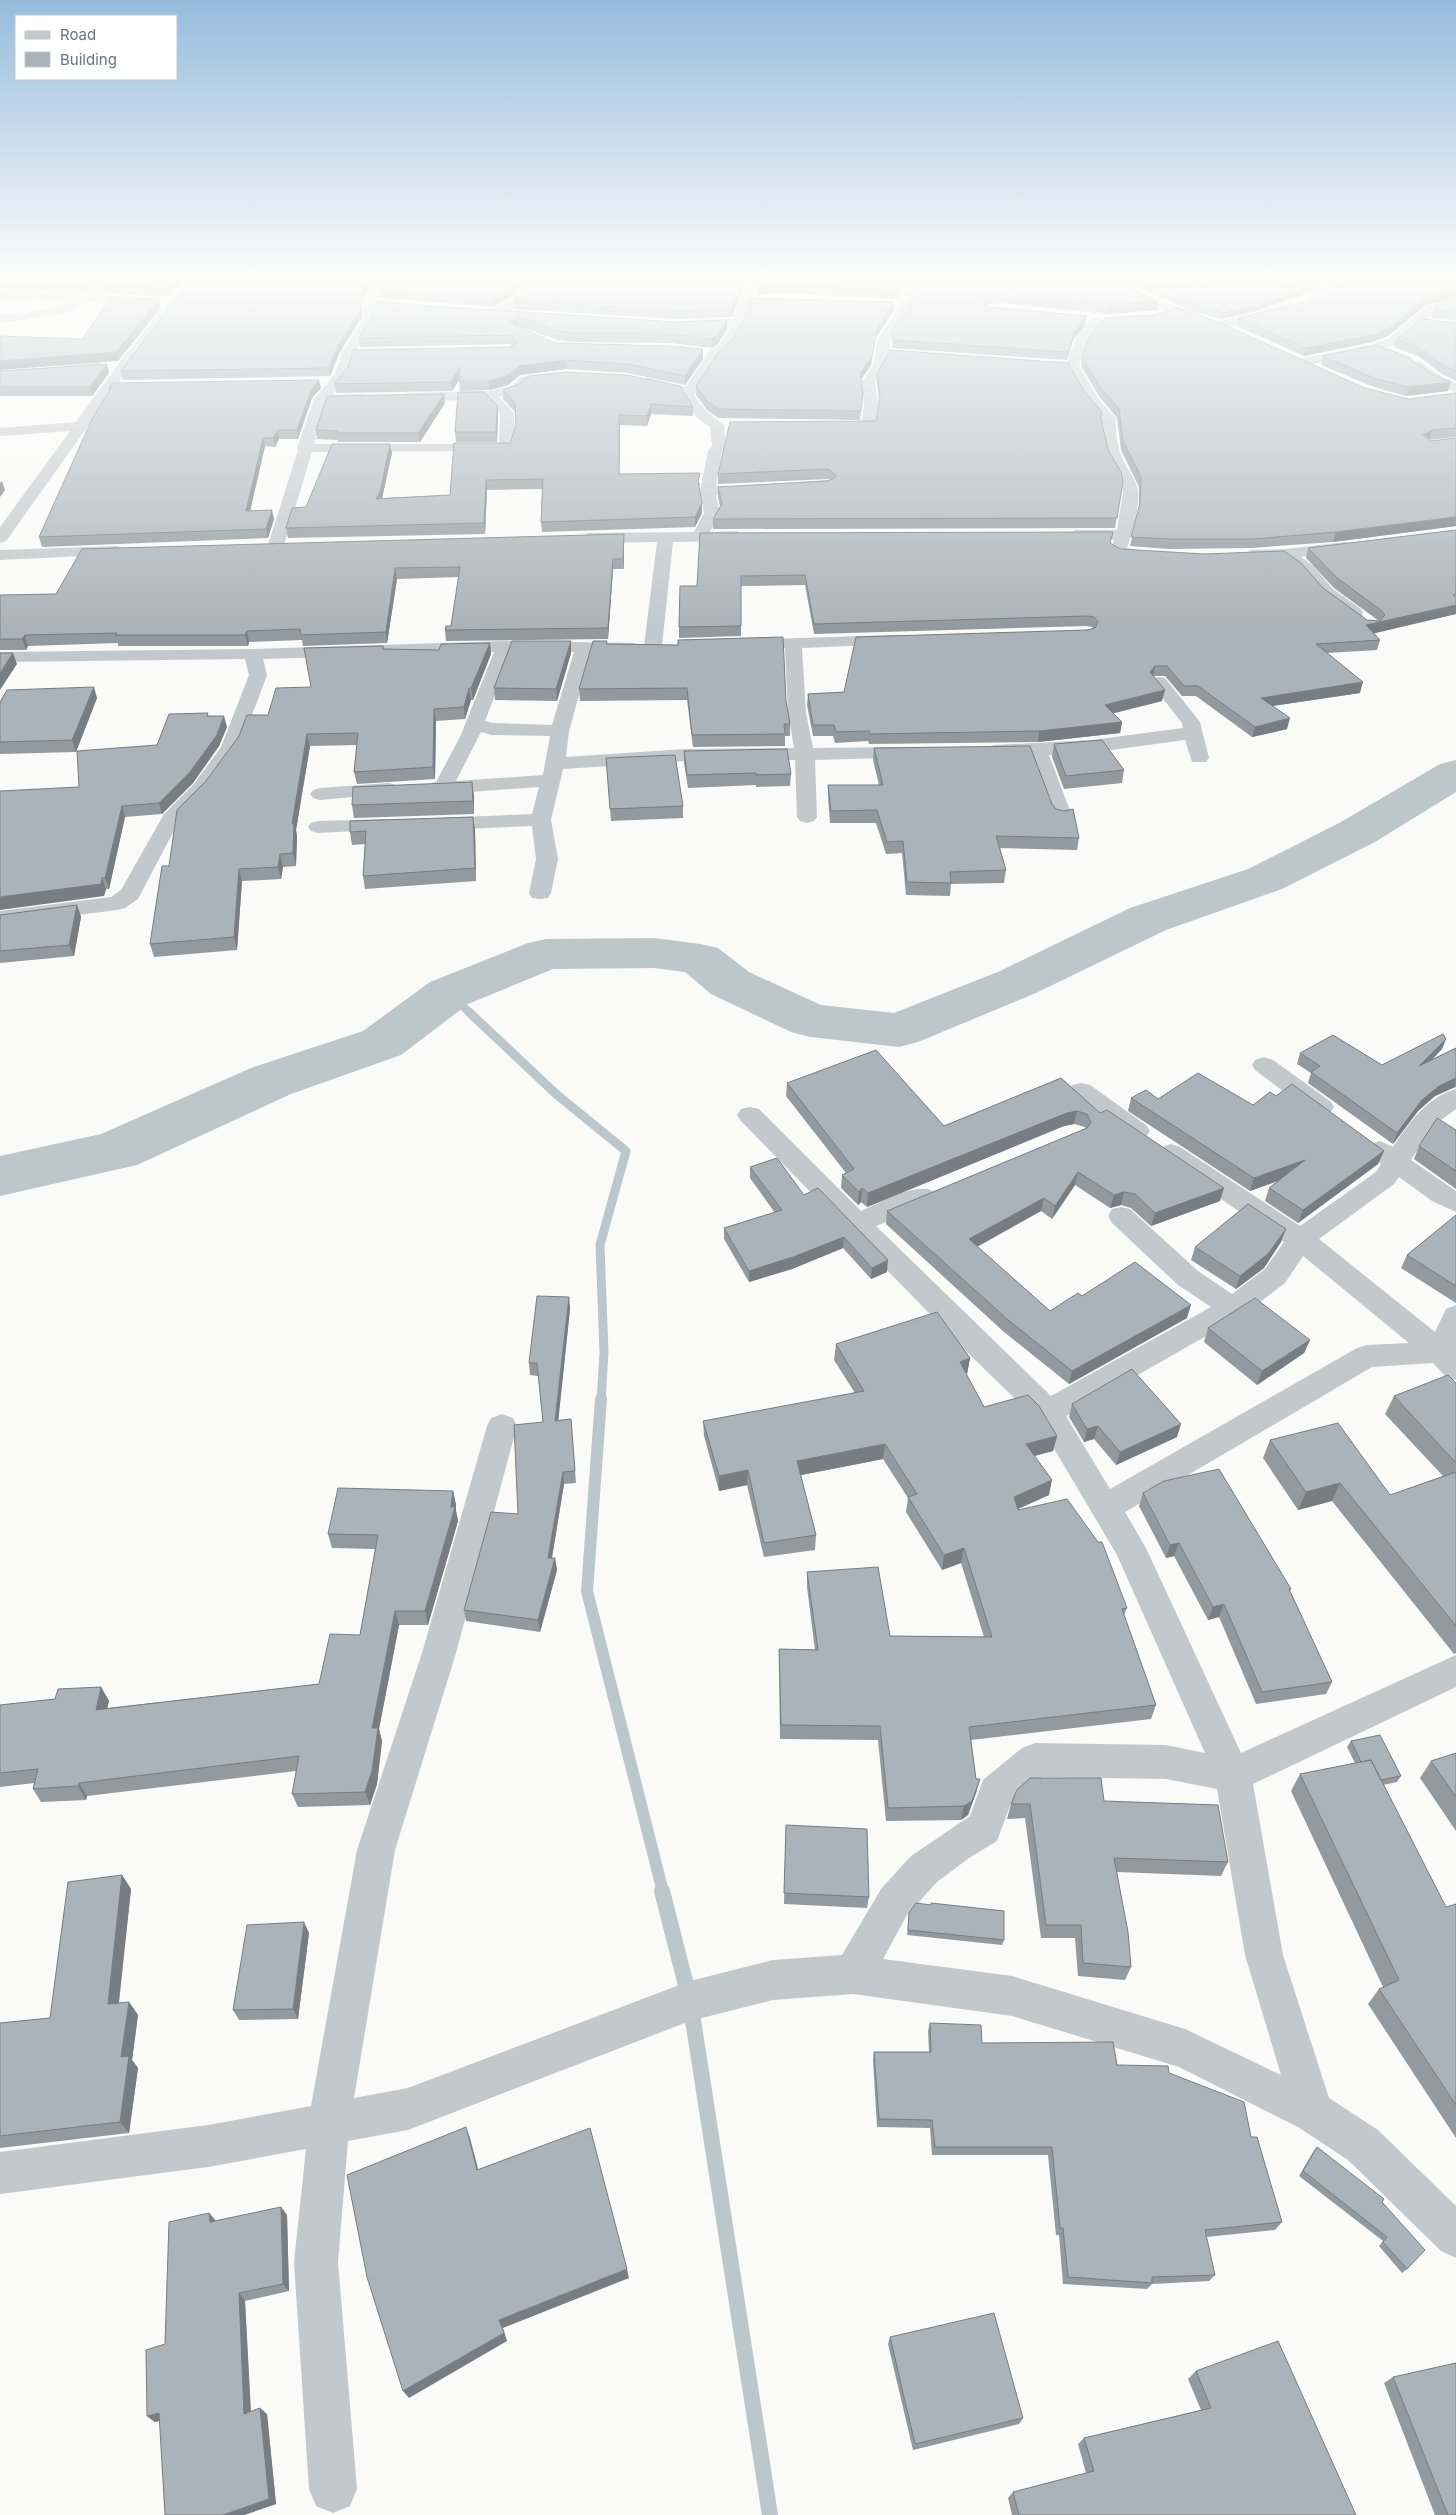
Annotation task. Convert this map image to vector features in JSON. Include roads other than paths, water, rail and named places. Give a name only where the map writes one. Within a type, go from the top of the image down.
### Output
[{"type":"street","points":[[3,532],[106,394]]},
{"type":"street","points":[[276,545],[304,448],[324,394]]},
{"type":"street","points":[[321,399],[498,394]]},
{"type":"street","points":[[687,394],[701,414],[717,425],[734,424]]},
{"type":"street","points":[[821,425],[869,426],[870,394]]},
{"type":"street","points":[[1088,394],[1109,419],[1108,428],[1115,459],[1128,481],[1131,492],[1124,535],[1118,552],[1165,557]]},
{"type":"street","points":[[304,448],[505,448],[508,435],[507,413],[490,396]]},
{"type":"street","points":[[700,536],[712,513],[708,491],[715,451],[719,446],[717,425]]},
{"type":"street","points":[[0,432],[82,426]]},
{"type":"street","points":[[708,491],[745,489]]},
{"type":"street","points":[[1055,535],[1124,535]]},
{"type":"street","points":[[653,646],[666,536]]},
{"type":"street","points":[[568,539],[749,536]]},
{"type":"street","points":[[256,546],[295,545]]},
{"type":"street","points":[[1231,555],[1286,554],[1360,546]]},
{"type":"street","points":[[0,555],[130,550]]},
{"type":"street","points":[[1286,554],[1306,568],[1327,593],[1371,625]]},
{"type":"street","points":[[723,645],[908,639]]},
{"type":"street","points":[[793,643],[797,713],[805,755],[807,817]]},
{"type":"street","points":[[0,658],[254,654],[505,646],[673,646]]},
{"type":"street","points":[[442,788],[453,771],[475,724],[505,646]]},
{"type":"street","points":[[540,893],[546,859],[541,820],[553,772],[560,731],[584,647]]},
{"type":"street","points":[[0,918],[98,907],[117,903],[130,894],[141,870],[171,818],[201,788],[230,747],[258,675],[254,654]]},
{"type":"street","points":[[1160,682],[1191,722],[1200,758]]},
{"type":"street","points":[[475,724],[492,728],[560,731]]},
{"type":"street","points":[[978,752],[1038,750],[1172,738],[1192,732]]},
{"type":"street","points":[[1038,750],[1060,806],[1062,816]]},
{"type":"street","points":[[320,794],[442,788],[685,755],[929,753]]},
{"type":"street","points":[[318,827],[541,820]]},
{"type":"street","points":[[1264,1065],[1341,1122]]},
{"type":"street","points":[[1081,1091],[1130,1127],[1300,1239],[1448,1360]]},
{"type":"street","points":[[1048,1412],[1233,1308],[1275,1276],[1300,1239],[1385,1178],[1424,1120],[1456,1097]]},
{"type":"street","points":[[750,1115],[981,1348],[1048,1412],[1063,1440],[1130,1548],[1233,1775],[1264,1955],[1313,2112]]},
{"type":"street","points":[[1364,1138],[1441,1195],[1456,1202]]},
{"type":"street","points":[[858,1223],[948,1186]]},
{"type":"street","points":[[1121,1216],[1188,1278],[1233,1308]]},
{"type":"street","points":[[1448,1360],[1456,1316]]},
{"type":"street","points":[[1106,1507],[1367,1356],[1448,1360]]},
{"type":"street","points":[[333,2489],[316,2262],[329,2124],[376,1850],[439,1653],[502,1426]]},
{"type":"street","points":[[852,1974],[894,1902],[924,1869],[956,1845],[984,1828],[996,1792],[1035,1760],[1166,1762],[1233,1775],[1456,1670]]},
{"type":"street","points":[[0,2173],[208,2146],[408,2110],[690,2001],[773,1980],[852,1974],[1012,1996],[1184,2050],[1313,2112],[1363,2146],[1456,2236]]},
{"type":"waterway","points":[[0,1176],[116,1151],[271,1081],[382,1043],[449,993],[546,954],[654,953],[700,959],[730,983],[810,1020],[899,1030],[1018,982],[1148,919],[1265,879],[1358,832],[1456,773]]},
{"type":"waterway","points":[[449,993],[470,1013]]},
{"type":"waterway","points":[[469,1012],[556,1094],[626,1151],[600,1245],[604,1352],[601,1401]]},
{"type":"waterway","points":[[601,1399],[587,1591],[663,1892]]},
{"type":"waterway","points":[[662,1891],[690,2001],[770,2515]]}]
